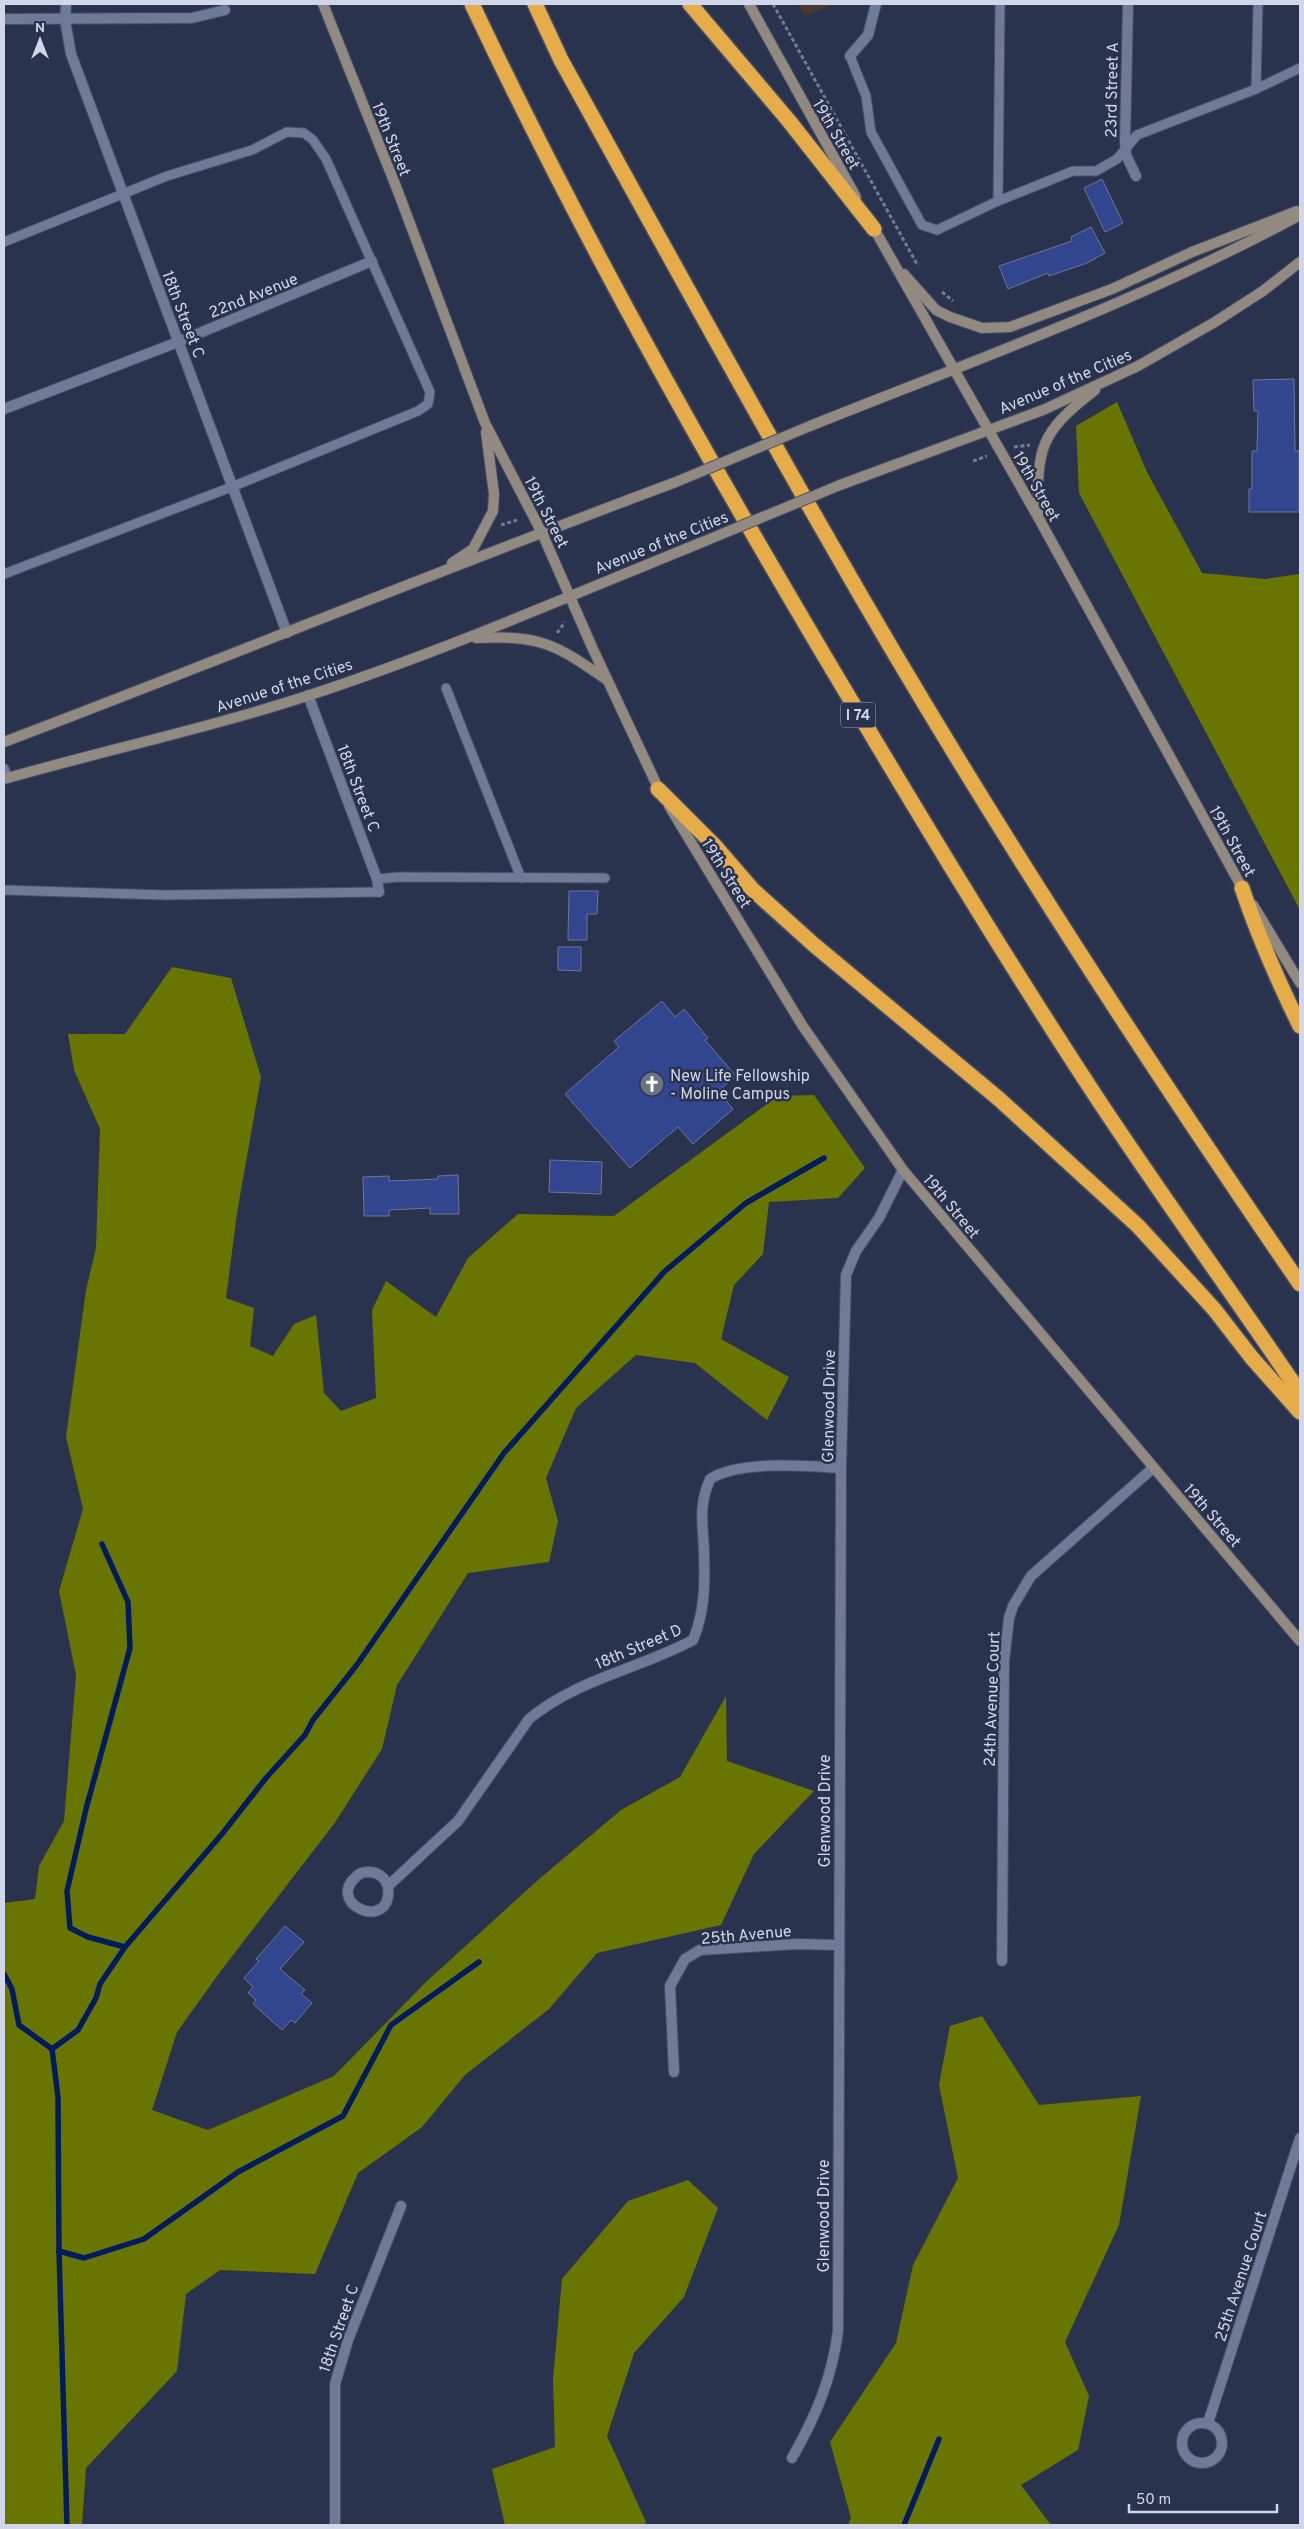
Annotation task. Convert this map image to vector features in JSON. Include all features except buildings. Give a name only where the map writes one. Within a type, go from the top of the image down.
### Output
[{"type":"highway","name":"I 74","points":[[472,4],[533,129],[616,288],[773,570],[863,723],[1096,1096],[1300,1393]]},
{"type":"highway","points":[[535,4],[561,60],[698,308],[827,538],[927,706],[1115,1009],[1300,1284]]},
{"type":"highway","points":[[690,4],[789,121],[874,228]]},
{"type":"highway","points":[[658,789],[714,845],[752,889],[800,932],[999,1099],[1138,1226],[1214,1309],[1252,1358],[1300,1412]]},
{"type":"highway","points":[[1242,888],[1275,974],[1300,1026]]},
{"type":"main road","name":"19th Street","points":[[323,4],[397,189],[485,423],[542,532],[658,789],[802,1024],[903,1170],[1300,1641]]},
{"type":"main road","name":"19th Street","points":[[748,4],[953,370],[1038,517],[1242,888],[1300,983]]},
{"type":"main road","points":[[891,260],[936,310],[982,328],[1010,328],[1112,289],[1192,252],[1300,209]]},
{"type":"main road","points":[[4,742],[542,532],[676,482],[810,426],[1151,290],[1248,243],[1300,215]]},
{"type":"main road","name":"Avenue of the Cities","points":[[5,775],[206,726],[308,695],[465,638],[840,484],[1043,410],[1138,366],[1215,322],[1263,291],[1300,262]]},
{"type":"main road","points":[[1038,517],[1040,452],[1057,423],[1070,410],[1112,378]]},
{"type":"main road","points":[[433,576],[473,549],[493,511],[494,494],[485,423]]},
{"type":"main road","points":[[465,638],[508,636],[537,640],[563,650],[609,680]]},
{"type":"street","name":"18th Street C","points":[[66,4],[65,20],[71,54],[178,342],[234,486],[287,633]]},
{"type":"street","points":[[850,56],[868,35],[876,4]]},
{"type":"street","name":"23rd Street A","points":[[1128,4],[1125,147],[1126,155],[1136,176]]},
{"type":"street","points":[[4,19],[192,18],[225,10]]},
{"type":"street","name":"22nd Avenue","points":[[4,409],[178,342],[372,261]]},
{"type":"street","name":"18th Street C","points":[[308,695],[377,879],[379,892]]},
{"type":"street","name":"Glenwood Drive","points":[[792,2458],[814,2419],[834,2360],[838,2331],[841,1468],[846,1275],[856,1251],[878,1218],[903,1170]]},
{"type":"street","name":"18th Street D","points":[[388,1886],[458,1821],[529,1719],[542,1708],[585,1684],[693,1640],[700,1622],[704,1595],[704,1550],[701,1520],[703,1495],[710,1479],[734,1470],[792,1466],[841,1468]]},
{"type":"street","name":"24th Avenue Court","points":[[1002,1961],[1004,1661],[1009,1618],[1013,1606],[1032,1576],[1153,1468]]},
{"type":"street","name":"18th Street D","points":[[375,1872],[381,1876],[388,1886],[389,1892],[385,1904],[374,1911],[362,1911],[356,1908],[349,1896],[351,1882],[361,1873],[375,1872]]},
{"type":"street","name":"25th Avenue","points":[[674,2072],[670,1986],[684,1959],[700,1950],[838,1945]]},
{"type":"street","name":"25th Avenue Court","points":[[1208,2423],[1300,2138]]},
{"type":"street","name":"18th Street C","points":[[335,2525],[333,2422],[337,2376],[348,2340],[401,2206]]},
{"type":"street","points":[[1208,2423],[1214,2426],[1220,2433],[1222,2449],[1215,2459],[1208,2462],[1197,2462],[1186,2456],[1182,2448],[1183,2434],[1192,2425],[1208,2423]]},
{"type":"lane","points":[[998,201],[1000,4]]},
{"type":"lane","points":[[1256,89],[1258,4]]},
{"type":"lane","points":[[850,56],[866,96],[867,116],[874,140],[922,225],[937,230],[998,201],[1074,171],[1096,171],[1117,159],[1125,147],[1137,135],[1256,89],[1300,68]]},
{"type":"lane","points":[[4,242],[166,176],[252,150],[279,135],[297,131],[313,140],[326,160],[430,392],[428,404],[418,411],[234,486],[4,574]]},
{"type":"lane","points":[[446,688],[521,878]]},
{"type":"lane","points":[[377,879],[398,877],[605,878]]},
{"type":"lane","points":[[4,890],[165,895],[379,892]]},
{"type":"path","points":[[773,4],[924,273]]},
{"type":"path","points":[[935,287],[961,304]]},
{"type":"path","points":[[496,527],[517,520]]},
{"type":"path","points":[[553,639],[565,621]]},
{"type":"shaded area","points":[[798,4],[835,4],[805,16]]},
{"type":"green space","points":[[1117,402],[1147,472],[1202,573],[1265,579],[1300,574],[1300,910],[1079,493],[1076,426]]},
{"type":"green space","points":[[172,967],[231,978],[261,1077],[237,1213],[226,1298],[254,1308],[250,1346],[273,1356],[294,1324],[316,1315],[324,1393],[341,1411],[376,1398],[372,1310],[386,1281],[436,1317],[468,1258],[518,1214],[614,1216],[778,1096],[814,1095],[865,1168],[838,1198],[769,1202],[763,1254],[734,1285],[721,1339],[789,1377],[767,1420],[695,1363],[636,1355],[576,1408],[546,1478],[558,1521],[549,1562],[468,1573],[397,1685],[382,1749],[334,1824],[220,1972],[177,2032],[152,2110],[208,2130],[334,2076],[426,1982],[538,1880],[621,1810],[680,1777],[726,1696],[727,1761],[814,1791],[754,1854],[721,1925],[597,1953],[549,2009],[465,2075],[422,2127],[358,2173],[315,2274],[220,2270],[186,2294],[177,2371],[86,2468],[82,2525],[4,2525],[4,1903],[35,1899],[39,1866],[64,1821],[76,1675],[59,1591],[83,1509],[66,1437],[86,1290],[96,1248],[100,1129],[74,1070],[68,1034],[125,1034]]},
{"type":"green space","points":[[982,2016],[1039,2105],[1141,2096],[1119,2225],[1065,2342],[1089,2396],[1078,2450],[1021,2485],[1051,2525],[848,2525],[851,2518],[830,2442],[896,2343],[913,2265],[958,2178],[939,2085],[950,2026]]},
{"type":"green space","points":[[688,2180],[718,2208],[684,2297],[634,2353],[607,2436],[646,2522],[644,2525],[505,2525],[492,2469],[555,2447],[553,2379],[562,2279],[628,2201]]},
{"type":"waterway","points":[[67,2525],[59,2251],[58,2097],[52,2049],[78,2030],[96,1998],[100,1984],[125,1947],[222,1834],[266,1778],[305,1735],[313,1720],[356,1666],[504,1453],[665,1271],[746,1203],[824,1158]]},
{"type":"waterway","points":[[102,1544],[128,1602],[130,1648],[86,1809],[67,1891],[70,1928],[88,1937],[125,1947]]},
{"type":"waterway","points":[[59,2251],[84,2258],[144,2239],[238,2172],[343,2116],[391,2025],[479,1962]]},
{"type":"waterway","points":[[4,1974],[12,1989],[19,2025],[52,2049]]},
{"type":"waterway","points":[[904,2525],[939,2439]]},
{"type":"place","name":"New Life Fellowship - Moline Campus","points":[[652,1084]]}]
